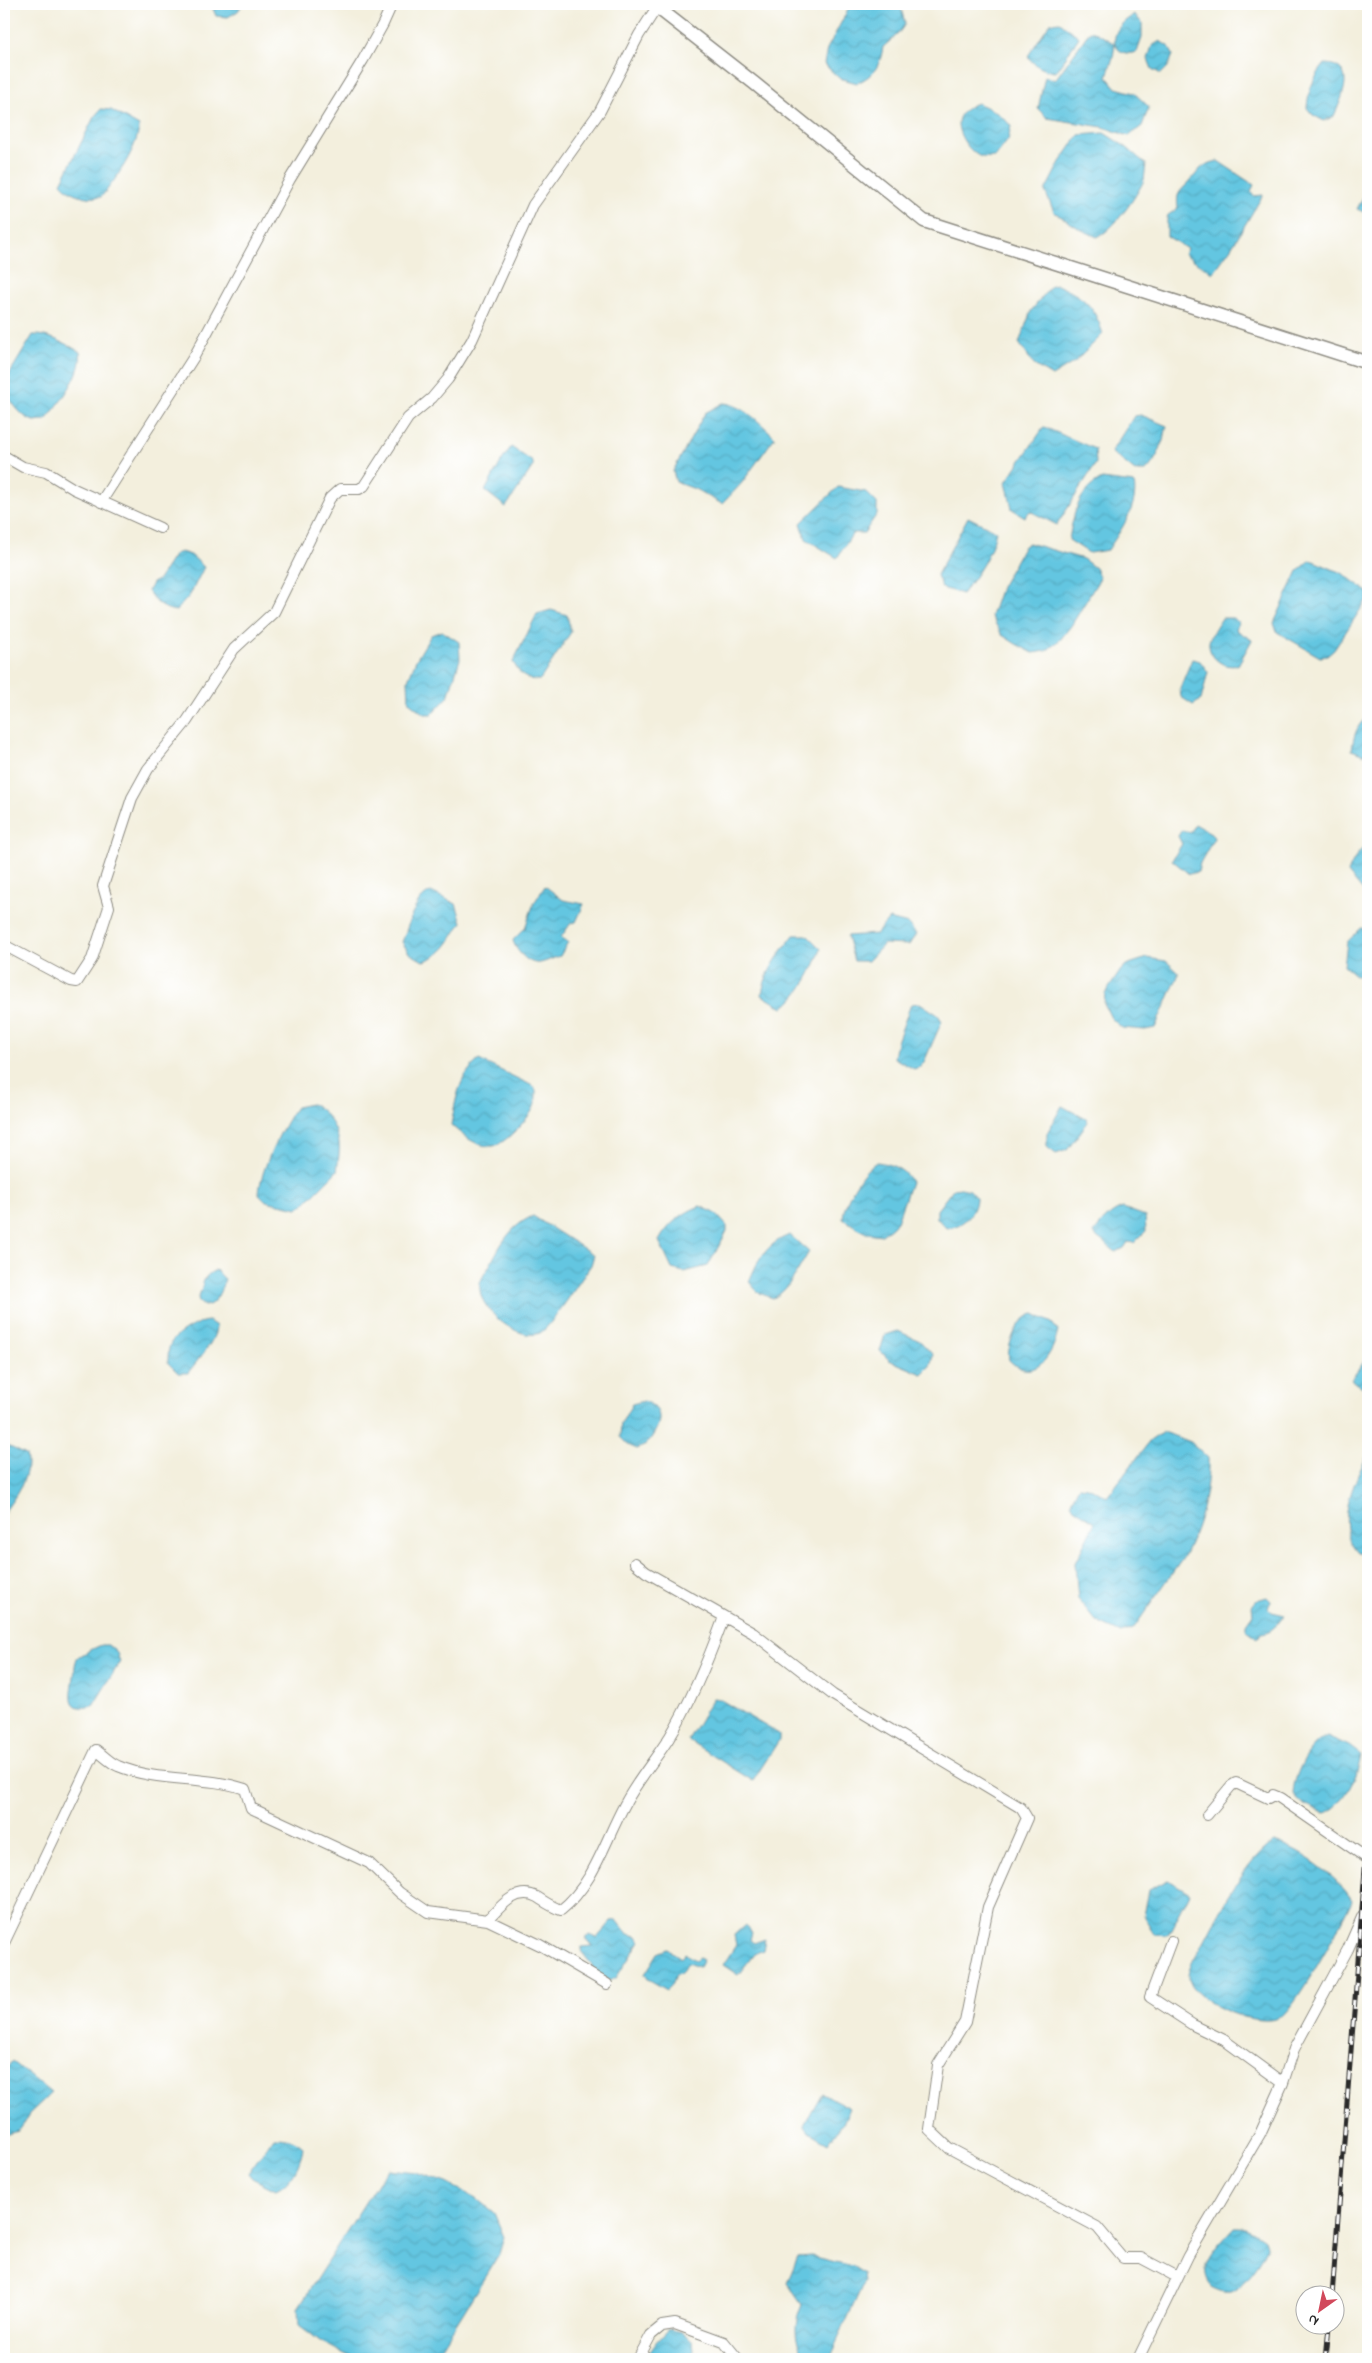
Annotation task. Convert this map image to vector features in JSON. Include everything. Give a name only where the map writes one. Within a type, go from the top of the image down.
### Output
[{"type":"street","points":[[101,502],[195,355],[290,179],[384,24],[392,4]]},
{"type":"street","points":[[4,945],[71,981],[77,982],[80,979],[92,959],[109,907],[103,886],[132,798],[148,769],[187,721],[234,649],[274,612],[330,498],[340,489],[359,489],[364,486],[408,418],[432,398],[448,379],[472,340],[533,205],[600,111],[638,35],[655,6],[754,83],[924,222],[1368,363]]},
{"type":"street","points":[[4,456],[23,467],[46,472],[101,502],[160,528]]},
{"type":"street","points":[[635,1563],[646,1572],[753,1633],[833,1695],[1021,1808],[1026,1818],[988,1907],[965,2022],[938,2065],[929,2129],[949,2148],[1098,2227],[1123,2258],[1141,2258],[1178,2277]]},
{"type":"street","points":[[488,1920],[512,1897],[522,1894],[535,1896],[561,1910],[572,1902],[597,1864],[625,1804],[670,1736],[706,1667],[724,1617]]},
{"type":"street","points":[[4,1943],[96,1750],[117,1766],[145,1774],[226,1783],[245,1789],[250,1808],[368,1863],[400,1893],[428,1912],[488,1920],[540,1945],[607,1984]]},
{"type":"street","points":[[1206,1815],[1231,1786],[1236,1783],[1268,1798],[1273,1796],[1286,1801],[1368,1859]]},
{"type":"street","points":[[1138,2359],[1178,2277],[1260,2134],[1283,2083],[1294,2049],[1348,1949],[1363,1915],[1368,1919]]},
{"type":"street","points":[[1171,1940],[1150,1997],[1194,2026],[1224,2040],[1283,2083]]},
{"type":"street","points":[[638,2359],[651,2335],[662,2326],[675,2324],[724,2342],[738,2359]]},
{"type":"water","points":[[211,4],[243,4],[238,11],[228,17],[216,16]]},
{"type":"water","points":[[851,4],[900,4],[905,24],[898,34],[883,47],[876,69],[868,77],[857,83],[839,78],[824,64],[827,49]]},
{"type":"water","points":[[1134,14],[1142,23],[1142,38],[1137,52],[1124,52],[1116,46],[1115,36],[1121,25]]},
{"type":"water","points":[[1060,22],[1079,37],[1056,72],[1052,72],[1036,65],[1028,56],[1050,23]]},
{"type":"water","points":[[1090,31],[1115,44],[1107,77],[1116,88],[1134,93],[1149,107],[1142,126],[1129,136],[1103,127],[1047,118],[1038,109],[1045,76],[1055,80]]},
{"type":"water","points":[[1160,41],[1169,47],[1173,55],[1168,67],[1161,74],[1152,69],[1148,59],[1152,46]]},
{"type":"water","points":[[1325,64],[1335,66],[1341,70],[1345,84],[1334,116],[1324,121],[1313,115],[1307,108],[1312,84]]},
{"type":"water","points":[[977,103],[996,112],[1011,126],[1008,140],[995,157],[977,155],[968,147],[959,129],[960,115]]},
{"type":"water","points":[[101,109],[111,110],[139,126],[138,135],[125,164],[101,197],[84,197],[69,191],[61,183],[94,117]]},
{"type":"water","points":[[1104,133],[1126,147],[1146,164],[1144,180],[1136,195],[1117,221],[1097,237],[1080,229],[1054,212],[1045,191],[1060,162],[1079,135]]},
{"type":"water","points":[[1218,161],[1254,185],[1251,191],[1254,196],[1263,195],[1231,248],[1213,273],[1184,254],[1187,249],[1167,236],[1167,216],[1178,208],[1177,199],[1179,193],[1199,170],[1208,164]]},
{"type":"water","points":[[1368,188],[1368,214],[1357,209]]},
{"type":"water","points":[[1057,285],[1087,303],[1096,316],[1103,334],[1076,361],[1052,376],[1034,365],[1019,343],[1031,311],[1051,286]]},
{"type":"water","points":[[33,335],[57,340],[80,352],[78,369],[74,379],[57,406],[46,420],[34,421],[20,412],[4,388],[11,371]]},
{"type":"water","points":[[723,403],[745,411],[775,437],[741,484],[722,504],[695,489],[676,482],[673,471],[705,413]]},
{"type":"water","points":[[1141,415],[1167,426],[1162,445],[1154,461],[1146,471],[1135,471],[1111,452],[1134,416]]},
{"type":"water","points":[[1044,427],[1095,449],[1096,463],[1057,525],[1030,511],[1025,517],[1012,509],[1006,482]]},
{"type":"water","points":[[511,447],[533,462],[533,466],[506,507],[485,491]]},
{"type":"water","points":[[1102,479],[1134,483],[1134,501],[1123,527],[1108,550],[1089,553],[1069,540],[1075,513],[1082,497],[1087,490]]},
{"type":"water","points":[[838,487],[866,492],[877,503],[877,514],[864,533],[853,533],[837,558],[806,539],[801,523]]},
{"type":"water","points":[[968,517],[996,531],[991,548],[983,564],[962,594],[942,588],[937,575]]},
{"type":"water","points":[[1029,543],[1083,559],[1095,568],[1100,578],[1071,626],[1060,640],[1046,651],[1033,653],[1002,635],[991,616],[1001,587],[1024,546]]},
{"type":"water","points":[[181,552],[191,555],[204,567],[190,595],[176,611],[167,609],[159,604],[148,591],[152,583],[158,580],[175,554]]},
{"type":"water","points":[[1311,560],[1342,573],[1368,592],[1368,598],[1334,650],[1327,656],[1320,657],[1277,632],[1274,623],[1298,571]]},
{"type":"water","points":[[551,610],[567,615],[571,632],[540,680],[530,679],[521,673],[513,662],[537,614]]},
{"type":"water","points":[[1222,618],[1234,618],[1238,622],[1236,630],[1252,640],[1238,665],[1222,664],[1214,657],[1209,648],[1212,633]]},
{"type":"water","points":[[442,631],[459,642],[460,659],[448,697],[432,714],[424,714],[409,702],[408,680],[416,660],[431,635]]},
{"type":"water","points":[[1192,659],[1200,661],[1208,672],[1201,700],[1193,705],[1181,697],[1180,688]]},
{"type":"water","points":[[1368,717],[1368,748],[1364,755],[1352,750],[1356,731]]},
{"type":"water","points":[[1195,824],[1211,833],[1214,838],[1200,863],[1198,872],[1189,874],[1172,860],[1182,844],[1178,836],[1182,830],[1191,833]]},
{"type":"water","points":[[1368,844],[1368,897],[1348,873],[1356,857]]},
{"type":"water","points":[[545,886],[563,900],[584,904],[576,922],[571,923],[561,937],[568,942],[560,956],[535,963],[523,956],[516,948],[513,940],[525,928],[534,903]]},
{"type":"water","points":[[431,892],[456,904],[462,922],[442,951],[423,961],[409,953],[402,942],[416,907]]},
{"type":"water","points":[[889,919],[908,924],[916,934],[909,945],[884,944],[868,961],[854,961],[847,936],[876,934]]},
{"type":"water","points":[[1361,928],[1368,929],[1368,975],[1355,975],[1344,966],[1347,942]]},
{"type":"water","points":[[794,935],[807,935],[821,949],[806,981],[783,1008],[762,995],[763,987],[770,971]]},
{"type":"water","points":[[1147,958],[1166,961],[1178,972],[1178,976],[1155,1028],[1145,1030],[1122,1028],[1111,1018],[1104,1004],[1105,994],[1126,965]]},
{"type":"water","points":[[920,1003],[938,1015],[942,1021],[924,1062],[920,1067],[914,1069],[894,1058],[897,1042],[911,1004]]},
{"type":"water","points":[[479,1060],[531,1085],[536,1090],[534,1107],[526,1119],[503,1141],[493,1146],[481,1145],[475,1142],[451,1125],[462,1081]]},
{"type":"water","points":[[311,1104],[325,1114],[336,1131],[339,1146],[337,1171],[302,1206],[297,1208],[266,1201],[259,1194],[267,1161],[284,1126],[296,1107]]},
{"type":"water","points":[[1062,1106],[1086,1119],[1088,1122],[1067,1150],[1056,1154],[1047,1147],[1047,1133]]},
{"type":"water","points":[[877,1162],[897,1168],[911,1182],[897,1221],[882,1235],[866,1233],[843,1219],[846,1204],[854,1187],[865,1172]]},
{"type":"water","points":[[953,1189],[970,1190],[976,1197],[974,1208],[963,1222],[946,1228],[937,1218],[937,1210]]},
{"type":"water","points":[[700,1206],[715,1213],[727,1226],[727,1231],[708,1266],[684,1272],[672,1269],[659,1241],[676,1220]]},
{"type":"water","points":[[1123,1208],[1145,1216],[1146,1231],[1134,1243],[1128,1242],[1124,1248],[1116,1252],[1094,1233],[1103,1221]]},
{"type":"water","points":[[533,1216],[594,1255],[591,1265],[551,1322],[540,1333],[531,1334],[521,1333],[500,1321],[485,1303],[480,1284],[482,1277],[506,1237],[518,1225]]},
{"type":"water","points":[[790,1235],[809,1252],[789,1284],[779,1295],[773,1298],[759,1293],[749,1282],[759,1260],[775,1243]]},
{"type":"water","points":[[216,1270],[225,1279],[215,1300],[204,1306],[199,1302],[198,1297],[207,1276]]},
{"type":"water","points":[[1034,1314],[1052,1323],[1058,1331],[1047,1357],[1034,1368],[1026,1369],[1018,1367],[1009,1360],[1009,1347],[1018,1326],[1028,1316]]},
{"type":"water","points":[[209,1321],[216,1326],[210,1344],[188,1373],[178,1373],[168,1363],[171,1342],[190,1327]]},
{"type":"water","points":[[898,1331],[920,1341],[933,1355],[930,1366],[922,1374],[889,1360],[880,1351],[885,1335]]},
{"type":"water","points":[[1368,1356],[1368,1390],[1351,1380]]},
{"type":"water","points":[[644,1401],[657,1410],[659,1421],[646,1445],[637,1449],[628,1445],[620,1437],[621,1424],[632,1404]]},
{"type":"water","points":[[1163,1432],[1191,1442],[1208,1458],[1205,1497],[1194,1534],[1183,1558],[1133,1629],[1121,1633],[1097,1622],[1078,1599],[1075,1563],[1095,1522],[1075,1509],[1071,1502],[1079,1486],[1088,1487],[1107,1497],[1150,1441]]},
{"type":"water","points":[[8,1446],[26,1455],[27,1463],[21,1486],[4,1513],[4,1448]]},
{"type":"water","points":[[1368,1454],[1368,1553],[1358,1552],[1351,1541],[1346,1517],[1352,1490]]},
{"type":"water","points":[[1267,1597],[1271,1601],[1268,1608],[1272,1612],[1285,1615],[1274,1627],[1269,1631],[1261,1633],[1258,1638],[1246,1629],[1246,1624],[1253,1614],[1252,1606],[1257,1600]]},
{"type":"water","points":[[102,1645],[108,1645],[117,1653],[120,1662],[93,1706],[78,1707],[72,1700],[76,1662],[82,1655]]},
{"type":"water","points":[[713,1698],[719,1699],[779,1734],[779,1740],[753,1781],[688,1740]]},
{"type":"water","points":[[1327,1736],[1349,1746],[1361,1755],[1357,1772],[1350,1788],[1345,1796],[1326,1813],[1307,1806],[1293,1793],[1296,1777],[1308,1753],[1320,1740]]},
{"type":"water","points":[[1274,1842],[1295,1851],[1318,1865],[1337,1882],[1352,1900],[1319,1963],[1297,1998],[1280,2017],[1270,2020],[1258,2020],[1244,2017],[1216,2006],[1194,1990],[1188,1976],[1189,1970],[1210,1929],[1239,1880],[1250,1865]]},
{"type":"water","points":[[1168,1880],[1190,1893],[1170,1932],[1166,1935],[1154,1934],[1144,1916],[1149,1890]]},
{"type":"water","points":[[617,1920],[628,1934],[637,1936],[640,1941],[616,1978],[609,1981],[592,1970],[592,1965],[581,1951],[582,1947],[592,1946],[586,1939],[589,1935],[597,1938],[612,1921]]},
{"type":"water","points":[[745,1925],[752,1932],[750,1940],[754,1943],[765,1939],[763,1950],[754,1954],[738,1975],[723,1965],[736,1945],[734,1935]]},
{"type":"water","points":[[668,1949],[681,1958],[685,1953],[695,1961],[699,1958],[703,1960],[699,1967],[687,1963],[681,1973],[676,1974],[672,1985],[667,1990],[648,1979],[645,1974],[658,1953]]},
{"type":"water","points":[[12,2061],[51,2093],[29,2114],[18,2131],[4,2135],[4,2081],[6,2079],[6,2069]]},
{"type":"water","points":[[822,2093],[850,2108],[843,2123],[828,2143],[809,2132],[804,2125]]},
{"type":"water","points":[[274,2137],[290,2139],[303,2147],[295,2172],[287,2183],[276,2190],[252,2178],[248,2173]]},
{"type":"water","points":[[389,2169],[416,2172],[447,2183],[477,2199],[494,2213],[504,2237],[499,2254],[434,2359],[354,2359],[320,2341],[299,2325],[298,2308],[378,2182]]},
{"type":"water","points":[[1234,2227],[1243,2227],[1254,2232],[1264,2239],[1266,2247],[1257,2266],[1246,2280],[1234,2290],[1225,2292],[1211,2287],[1206,2279],[1206,2263],[1216,2247]]},
{"type":"water","points":[[811,2256],[852,2266],[863,2273],[864,2282],[833,2350],[827,2359],[806,2359],[802,2352],[797,2339],[796,2326],[802,2305],[787,2283],[798,2257]]},
{"type":"water","points":[[669,2329],[682,2332],[693,2342],[694,2351],[687,2359],[645,2359],[657,2342]]},
{"type":"railway","points":[[1333,2286],[1368,1831]]},
{"type":"railway","points":[[1326,2359],[1328,2336]]}]
